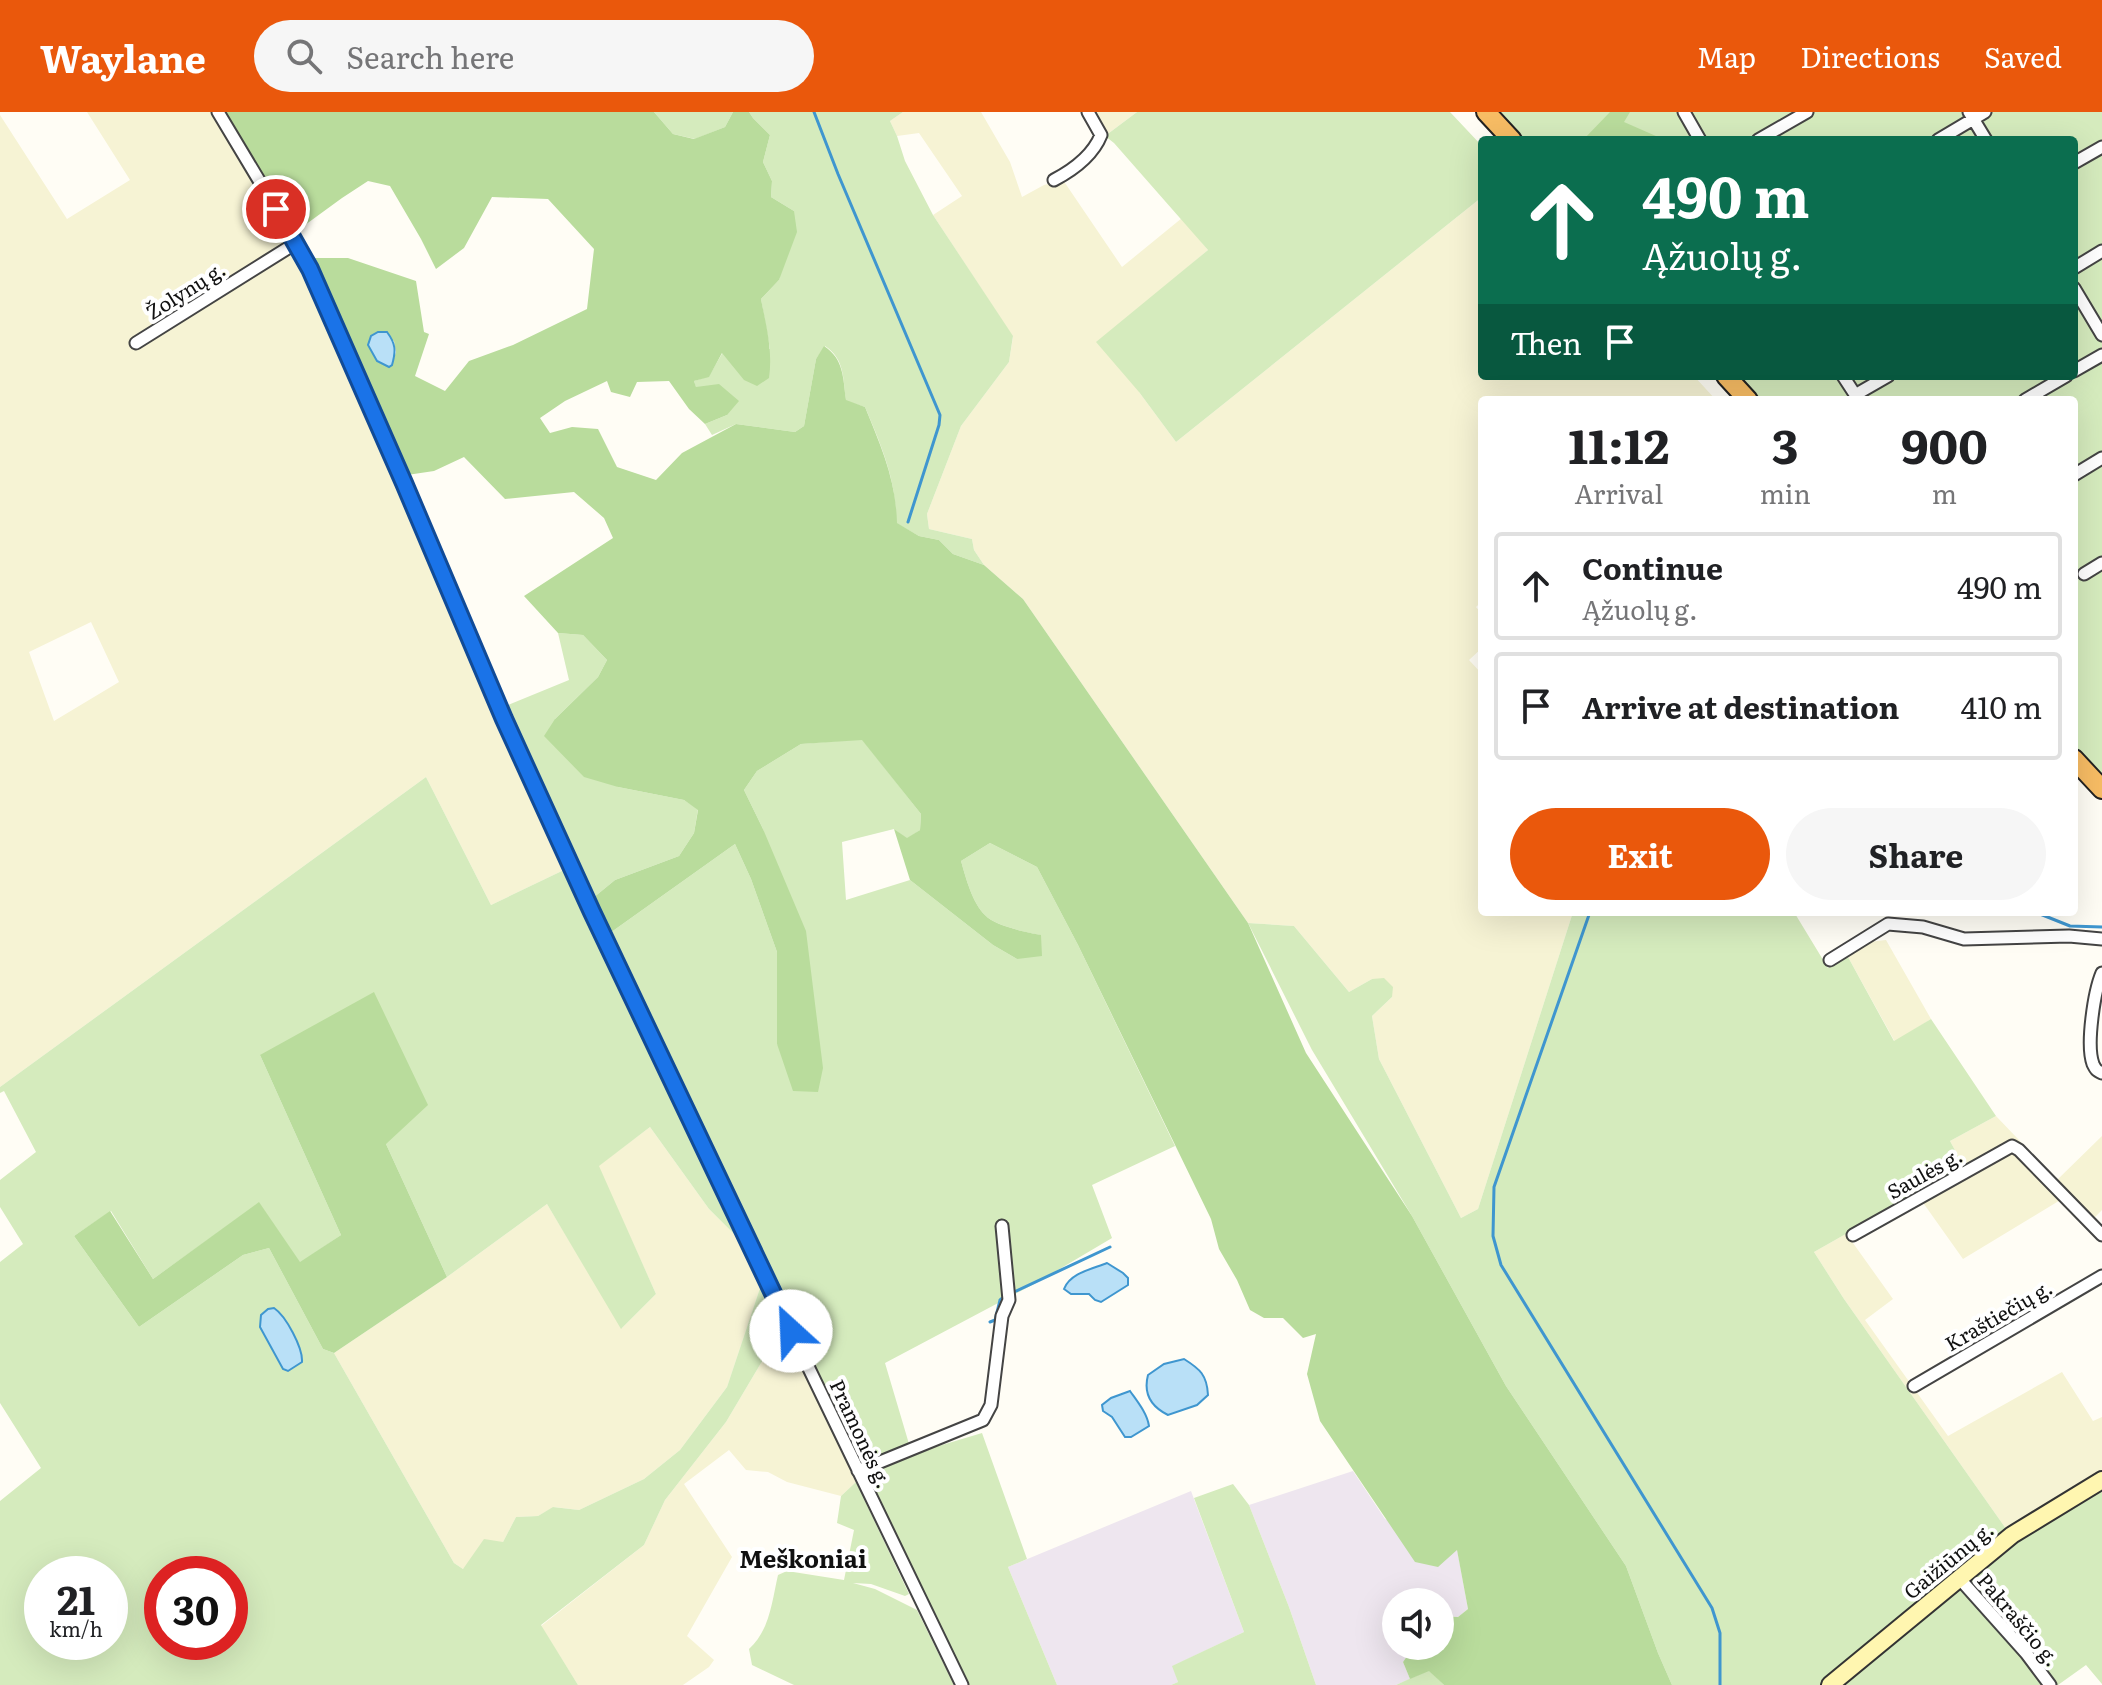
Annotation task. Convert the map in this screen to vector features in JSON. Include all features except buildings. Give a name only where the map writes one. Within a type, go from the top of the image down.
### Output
[{"type":"highway","points":[[1486,112],[1508,136]]},
{"type":"highway","points":[[1730,380],[1744,396]]},
{"type":"highway","points":[[2078,763],[2102,789]]},
{"type":"main road","name":"Gaižiūnų g.","points":[[1830,1685],[2012,1535],[2102,1480]]},
{"type":"street","name":"Pramonės g.","points":[[218,112],[310,269],[504,719],[605,940],[962,1685]]},
{"type":"street","points":[[1054,180],[1069,172],[1097,147],[1101,135],[1088,112]]},
{"type":"street","points":[[1684,112],[1698,136]]},
{"type":"street","points":[[1765,136],[1807,112]]},
{"type":"street","points":[[1944,136],[1971,116],[1985,112]]},
{"type":"street","points":[[1971,116],[1984,136]]},
{"type":"street","points":[[2078,161],[2102,147]]},
{"type":"street","name":"Žolynų g.","points":[[136,343],[296,243]]},
{"type":"street","points":[[2078,266],[2102,251]]},
{"type":"street","points":[[2078,295],[2102,335]]},
{"type":"street","points":[[2078,369],[2102,355]]},
{"type":"street","points":[[1858,396],[1882,380]]},
{"type":"street","points":[[2032,396],[2059,380]]},
{"type":"street","points":[[2078,473],[2102,458]]},
{"type":"street","points":[[2084,574],[2102,563]]},
{"type":"street","points":[[1830,960],[1888,924],[1923,927],[1964,939],[2069,936],[2102,939]]},
{"type":"street","points":[[2102,973],[2092,1005],[2091,1053],[2094,1066],[2102,1073]]},
{"type":"street","name":"Saulės g.","points":[[1853,1235],[2010,1147],[2015,1147],[2102,1235]]},
{"type":"street","points":[[858,1471],[983,1420],[991,1405],[1002,1316],[1009,1300],[1002,1226]]},
{"type":"street","name":"Kraštiečių g.","points":[[1914,1386],[2102,1276]]},
{"type":"street","name":"Pakraščio g.","points":[[1959,1578],[2026,1653],[2050,1685]]},
{"type":"shaded area","points":[[87,112],[213,112],[303,268],[506,739],[566,869],[491,905],[426,777],[0,1087],[0,115],[67,219],[130,180]],"holes":[[[91,622],[119,682],[54,721],[29,652]]]},
{"type":"shaded area","points":[[903,112],[981,112],[1010,162],[1022,197],[1044,185],[1063,180],[1122,267],[1182,218],[1208,250],[1149,300],[1139,392],[1176,442],[1478,200],[1478,380],[1698,380],[1712,396],[1478,396],[1478,652],[1469,660],[1478,670],[1478,916],[1572,916],[1478,1209],[1461,1218],[1379,1059],[1372,1016],[1392,997],[1372,979],[1349,992],[1294,926],[1248,923],[1023,599],[984,565],[974,550],[972,539],[929,529],[927,514],[961,426],[1009,362],[1013,337],[933,215],[962,196],[919,133],[897,136],[890,121]]},
{"type":"shaded area","points":[[1086,112],[1137,112],[1105,136]]},
{"type":"shaded area","points":[[1886,940],[1931,1019],[1895,1042],[1848,957],[1869,942]]},
{"type":"shaded area","points":[[1996,1116],[2057,1180],[2102,1136],[2102,1210],[2087,1225],[2062,1199],[1963,1259],[1919,1197],[1848,1236],[1893,1299],[1865,1320],[1948,1436],[2062,1372],[2093,1421],[2102,1417],[2102,1474],[2009,1533],[1814,1252],[1964,1167],[1950,1141]]},
{"type":"shaded area","points":[[650,1127],[709,1209],[740,1240],[761,1285],[727,1387],[680,1450],[644,1479],[579,1510],[554,1507],[538,1516],[516,1517],[503,1542],[463,1569],[454,1563],[334,1353],[447,1277],[547,1204],[622,1328],[656,1294],[598,1166]]},
{"type":"shaded area","points":[[786,1353],[796,1355],[856,1482],[841,1496],[787,1482],[768,1472],[746,1470],[729,1450],[684,1484],[732,1557],[687,1636],[714,1660],[683,1685],[578,1685],[541,1626],[644,1545],[665,1500],[726,1422],[764,1358]]},
{"type":"shaded area","points":[[1353,1471],[1385,1519],[1457,1549],[1468,1609],[1454,1617],[1454,1588],[1382,1588],[1382,1660],[1404,1660],[1410,1679],[1396,1685],[1316,1685],[1249,1505]]},
{"type":"shaded area","points":[[1191,1491],[1244,1632],[1173,1666],[1178,1682],[1171,1685],[1057,1685],[1008,1567]]},
{"type":"green space","points":[[226,112],[654,112],[673,134],[694,139],[725,127],[733,112],[749,112],[770,135],[763,162],[772,181],[771,197],[794,211],[797,232],[779,280],[761,299],[770,348],[769,378],[757,386],[744,380],[722,353],[709,377],[694,381],[696,387],[719,384],[739,401],[727,415],[705,424],[689,409],[669,381],[637,382],[630,397],[611,392],[607,381],[565,401],[540,418],[550,433],[572,427],[598,429],[617,467],[656,480],[682,453],[736,424],[795,432],[804,426],[816,359],[824,346],[831,351],[841,370],[846,400],[865,407],[877,436],[891,478],[897,523],[919,536],[939,540],[953,554],[984,565],[1023,599],[1248,923],[1306,1053],[1412,1216],[1506,1386],[1626,1566],[1672,1685],[1444,1685],[1429,1671],[1410,1679],[1404,1660],[1454,1660],[1454,1617],[1468,1609],[1457,1550],[1438,1567],[1415,1562],[1320,1421],[1307,1374],[1316,1334],[1303,1338],[1283,1318],[1264,1318],[1250,1310],[1219,1249],[1211,1219],[1037,867],[990,843],[961,861],[973,897],[985,915],[1003,925],[1041,935],[1042,956],[1017,959],[993,945],[910,880],[894,829],[907,838],[920,830],[921,814],[862,740],[801,744],[757,771],[744,790],[806,931],[823,1068],[818,1092],[793,1091],[777,1044],[777,952],[735,844],[610,933],[593,898],[615,880],[679,856],[694,833],[698,810],[684,800],[584,777],[544,736],[555,719],[598,677],[607,660],[583,635],[558,633],[524,596],[613,538],[604,518],[574,492],[505,499],[464,457],[434,471],[407,475],[310,258],[348,258],[416,281],[424,332],[429,334],[415,376],[445,391],[469,361],[513,345],[587,309],[594,249],[548,199],[492,197],[464,248],[436,269],[390,186],[368,181],[294,233]],"holes":[[[378,332],[394,341],[396,352],[392,365],[368,345],[371,336]]]},
{"type":"green space","points":[[654,112],[733,112],[725,127],[695,139],[673,134]]},
{"type":"green space","points":[[749,112],[903,112],[890,121],[905,161],[933,215],[1013,336],[1009,362],[961,426],[927,514],[929,529],[972,539],[974,550],[984,565],[953,554],[939,540],[919,536],[896,523],[891,478],[877,435],[865,407],[846,401],[840,363],[825,346],[816,359],[804,426],[795,432],[736,424],[712,435],[705,424],[727,415],[696,388],[694,381],[709,376],[723,352],[770,349],[761,299],[779,280],[794,211],[771,197],[772,181],[763,162],[770,135]]},
{"type":"green space","points":[[1137,112],[1450,112],[1478,142],[1478,200],[1176,442],[1096,342],[1208,250],[1105,136]]},
{"type":"green space","points":[[1498,112],[2102,112],[2102,781],[2078,755],[2078,396],[1754,396],[1740,380],[2078,380],[2078,136],[1519,136]]},
{"type":"green space","points":[[1610,112],[1630,112],[1624,122],[1656,136],[1587,136]]},
{"type":"green space","points":[[558,633],[583,635],[607,660],[598,677],[555,719],[618,787],[684,800],[698,809],[694,833],[679,856],[615,880],[593,898],[503,707],[569,680]]},
{"type":"green space","points":[[862,739],[921,814],[920,830],[907,839],[894,829],[842,842],[846,900],[910,880],[993,945],[1017,959],[1040,935],[1003,925],[985,915],[973,897],[961,861],[990,843],[1037,867],[1175,1146],[1092,1185],[1112,1238],[1036,1283],[885,1363],[912,1454],[982,1433],[1027,1559],[1008,1567],[1057,1685],[968,1685],[610,933],[735,844],[777,952],[777,1044],[817,1092],[763,829],[744,790],[757,771],[801,744]]},
{"type":"green space","points":[[426,777],[491,905],[566,869],[740,1240],[709,1209],[650,1127],[599,1166],[656,1294],[621,1329],[547,1204],[447,1277],[386,1144],[260,1055],[341,1235],[300,1263],[259,1203],[153,1279],[111,1211],[74,1236],[139,1327],[243,1255],[269,1248],[323,1349],[334,1353],[454,1563],[463,1569],[484,1539],[503,1542],[516,1517],[538,1516],[553,1507],[579,1510],[644,1479],[680,1450],[727,1387],[761,1285],[796,1355],[786,1353],[764,1358],[726,1422],[665,1500],[644,1545],[541,1625],[578,1685],[0,1685],[0,1501],[41,1468],[0,1403],[0,1262],[23,1244],[0,1207],[0,1180],[36,1152],[4,1091],[0,1093],[0,1087]]},
{"type":"green space","points":[[1572,916],[1796,916],[1828,968],[1848,957],[1894,1041],[1931,1019],[1996,1116],[1950,1141],[1964,1167],[1814,1252],[2009,1533],[1822,1685],[1672,1685],[1626,1566],[1506,1386],[1412,1216],[1312,1050],[1248,923],[1294,926],[1349,992],[1372,979],[1384,978],[1393,987],[1392,997],[1372,1016],[1379,1059],[1461,1218],[1478,1209]]},
{"type":"green space","points":[[374,992],[428,1105],[386,1144],[447,1277],[334,1353],[323,1349],[269,1248],[243,1255],[139,1327],[74,1236],[110,1211],[153,1279],[259,1202],[300,1262],[341,1235],[260,1055]]},
{"type":"green space","points":[[856,1482],[909,1594],[905,1596],[871,1584],[853,1583],[875,1589],[917,1610],[954,1685],[794,1685],[752,1665],[749,1649],[766,1624],[778,1575],[787,1571],[844,1580],[854,1530],[837,1523],[841,1496]]},
{"type":"green space","points":[[1233,1484],[1249,1505],[1316,1685],[1171,1685],[1178,1682],[1172,1666],[1244,1632],[1194,1498]]},
{"type":"green space","points":[[2102,1485],[2102,1684],[2086,1665],[2058,1685],[1838,1685],[2014,1542]]},
{"type":"green space","points":[[1429,1670],[1444,1685],[1396,1685]]},
{"type":"water","points":[[387,332],[394,344],[395,352],[389,367],[377,361],[368,345],[371,336]]},
{"type":"water","points":[[1107,1263],[1128,1278],[1128,1285],[1101,1302],[1089,1294],[1071,1294],[1064,1289],[1076,1275]]},
{"type":"water","points":[[274,1308],[288,1325],[302,1356],[302,1362],[288,1371],[283,1369],[260,1327],[261,1315]]},
{"type":"water","points":[[1184,1359],[1202,1373],[1208,1395],[1197,1405],[1168,1415],[1150,1399],[1148,1375],[1164,1364]]},
{"type":"water","points":[[1130,1391],[1149,1426],[1131,1437],[1125,1437],[1112,1417],[1103,1411],[1102,1405]]},
{"type":"waterway","points":[[814,112],[940,415],[908,522]]},
{"type":"waterway","points":[[1589,916],[1494,1187],[1493,1236],[1501,1265],[1712,1608],[1720,1633],[1720,1685]]},
{"type":"waterway","points":[[2045,916],[2070,926],[2102,927]]},
{"type":"waterway","points":[[1012,1293],[1110,1247]]},
{"type":"waterway","points":[[990,1322],[995,1320],[1000,1300],[1005,1296]]},
{"type":"district","name":"Meškoniai","points":[[803,1560]]},
{"type":"route","points":[[276,209],[310,269],[504,719],[592,912],[791,1331]]}]
